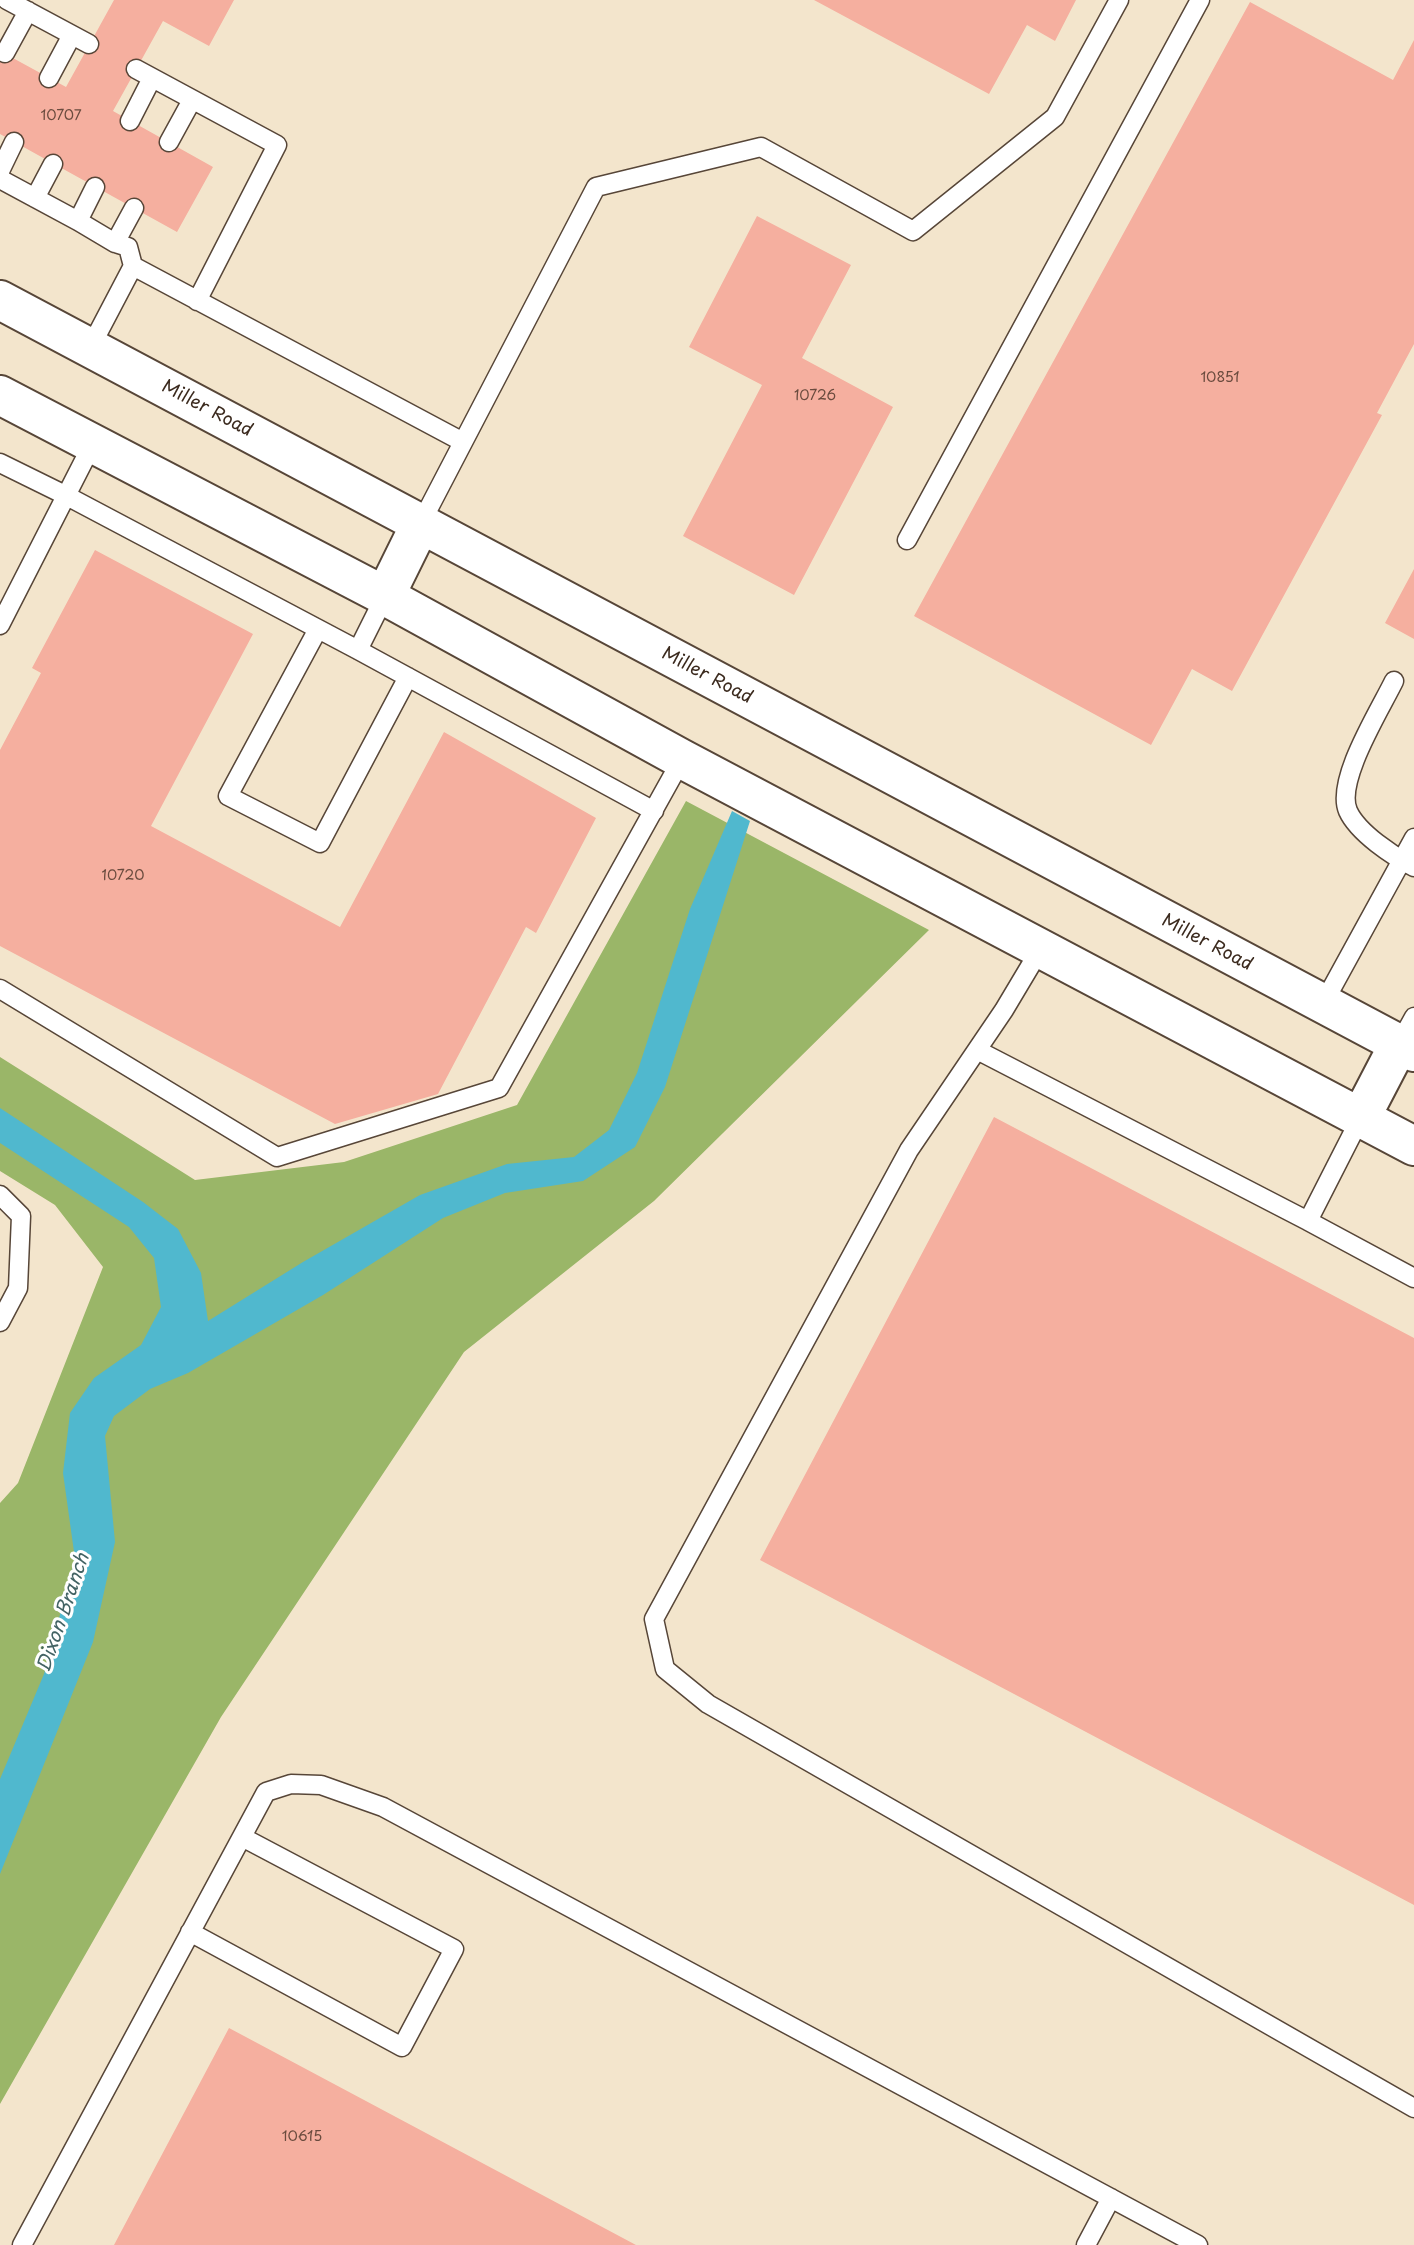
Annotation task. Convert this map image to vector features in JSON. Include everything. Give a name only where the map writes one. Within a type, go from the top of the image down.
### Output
[{"type":"main road","name":"Miller Road","points":[[0,300],[1322,1004],[1409,1038]]},
{"type":"main road","points":[[0,394],[385,596],[682,759],[1414,1146]]},
{"type":"main road","points":[[385,596],[421,523]]},
{"type":"main road","points":[[1361,1117],[1409,1038]]},
{"type":"lane","points":[[7,0],[89,44]]},
{"type":"lane","points":[[421,523],[596,187],[761,147],[913,232],[1055,117],[1119,0]]},
{"type":"lane","points":[[907,540],[1200,0]]},
{"type":"lane","points":[[5,54],[28,11]]},
{"type":"lane","points":[[49,78],[72,35]]},
{"type":"lane","points":[[130,121],[144,74],[277,145],[197,301]]},
{"type":"lane","points":[[169,142],[192,100]]},
{"type":"lane","points":[[0,171],[15,142]]},
{"type":"lane","points":[[35,198],[53,164]]},
{"type":"lane","points":[[0,179],[78,220],[115,243],[128,247],[133,266],[90,348]]},
{"type":"lane","points":[[78,220],[96,187]]},
{"type":"lane","points":[[115,243],[134,208]]},
{"type":"lane","points":[[133,266],[463,442]]},
{"type":"lane","points":[[0,625],[93,443]]},
{"type":"lane","points":[[0,463],[358,650],[654,811]]},
{"type":"lane","points":[[358,650],[385,596]]},
{"type":"lane","points":[[318,629],[228,796],[320,844],[408,677]]},
{"type":"lane","points":[[1394,681],[1350,768],[1346,791],[1348,811],[1364,832],[1408,864]]},
{"type":"lane","points":[[0,989],[277,1157],[499,1088],[682,759]]},
{"type":"lane","points":[[1322,1004],[1408,864],[1414,838]]},
{"type":"lane","points":[[1041,948],[1004,1010],[909,1150],[654,1619],[665,1669],[708,1704],[1414,2108]]},
{"type":"lane","points":[[977,1050],[1414,1278]]},
{"type":"lane","points":[[1307,1221],[1361,1117]]},
{"type":"lane","points":[[0,1195],[21,1216],[18,1288],[0,1322]]},
{"type":"lane","points":[[22,2245],[266,1792],[291,1784],[321,1785],[383,1807],[1198,2245]]},
{"type":"lane","points":[[191,1932],[402,2047],[448,1962],[454,1950],[242,1837]]},
{"type":"lane","points":[[1086,2245],[1111,2198]]},
{"type":"green space","points":[[686,801],[929,930],[654,1201],[464,1352],[221,1717],[0,2104],[0,1503],[18,1483],[103,1267],[55,1205],[0,1171],[0,1057],[195,1180],[344,1162],[517,1105]]},
{"type":"water","name":"Dixon Branch","points":[[732,811],[750,821],[665,1087],[635,1147],[583,1181],[505,1193],[443,1218],[323,1295],[188,1373],[150,1389],[114,1416],[105,1436],[115,1542],[93,1642],[0,1874],[0,1779],[44,1674],[75,1559],[63,1473],[70,1413],[94,1378],[141,1345],[161,1307],[154,1258],[129,1227],[0,1143],[0,1108],[143,1202],[178,1229],[201,1273],[208,1321],[303,1262],[420,1195],[507,1164],[574,1157],[609,1130],[637,1073],[690,909]]},
{"type":"building","points":[[114,0],[234,0],[209,46],[163,21],[113,111],[213,167],[177,232],[0,134],[0,51],[66,87]]},
{"type":"building","points":[[814,0],[1076,0],[1055,41],[1027,25],[989,94]]},
{"type":"building","points":[[1250,2],[1393,80],[1414,40],[1414,344],[1377,413],[1382,415],[1232,691],[1192,669],[1151,745],[914,616]]},
{"type":"building","points":[[757,216],[851,265],[802,358],[893,407],[794,595],[683,536],[762,385],[689,347]]},
{"type":"building","points":[[95,550],[253,634],[151,826],[340,927],[444,732],[596,818],[536,933],[526,927],[438,1094],[335,1124],[0,946],[0,750],[41,673],[32,668]]},
{"type":"building","points":[[1414,569],[1414,639],[1385,623]]},
{"type":"building","points":[[994,1117],[1414,1338],[1414,1905],[760,1560]]},
{"type":"building","points":[[229,2028],[636,2245],[114,2245]]}]
